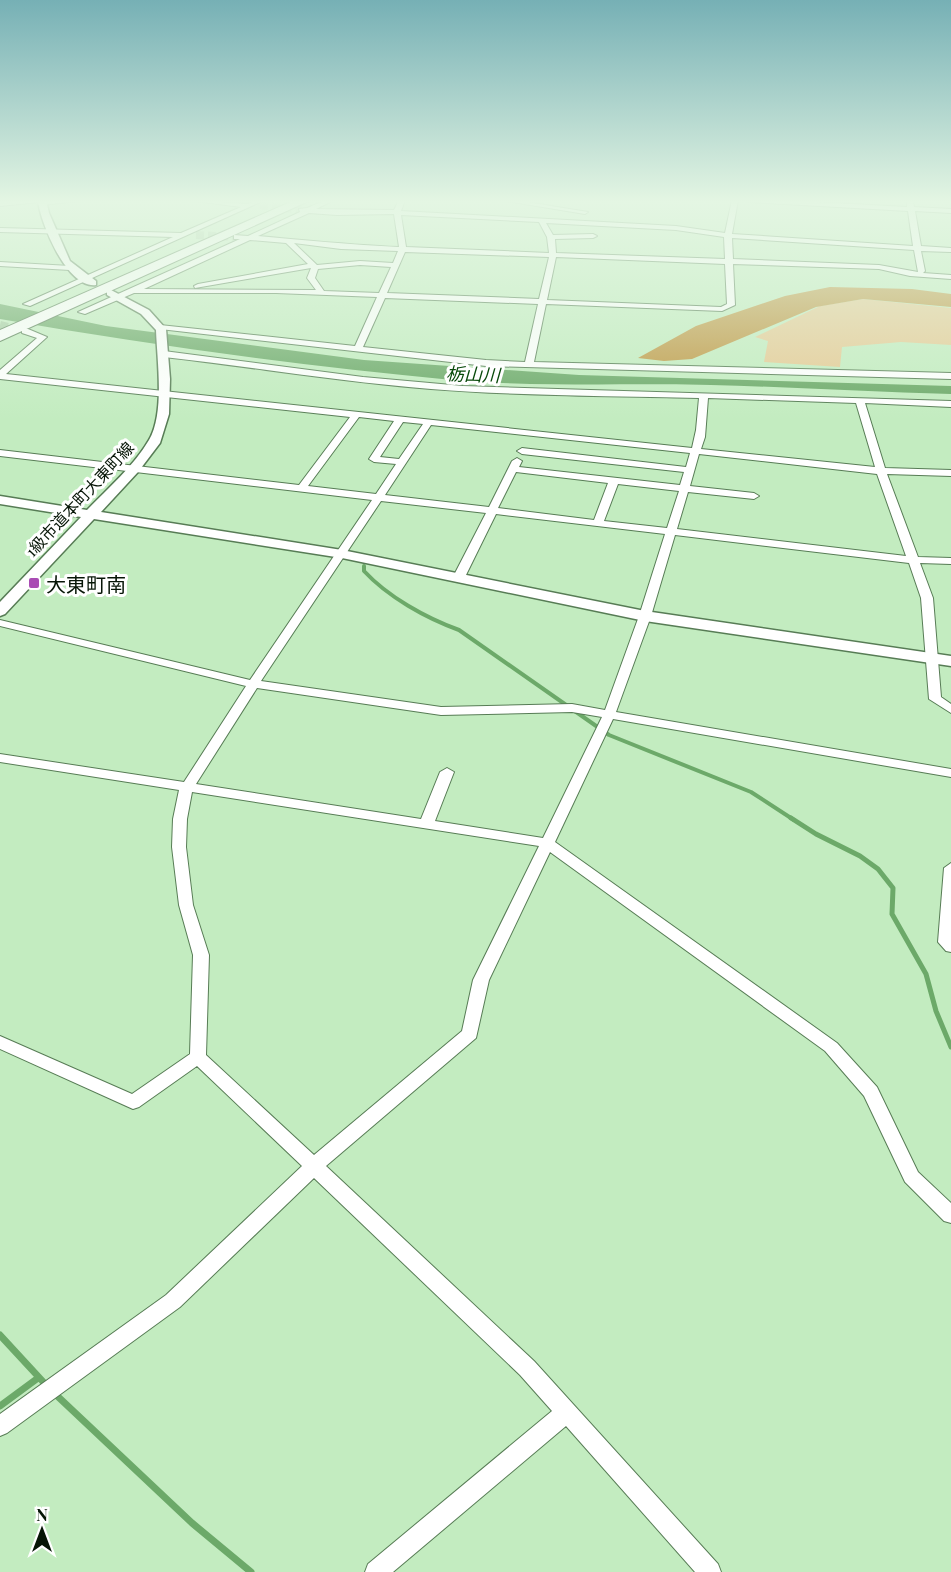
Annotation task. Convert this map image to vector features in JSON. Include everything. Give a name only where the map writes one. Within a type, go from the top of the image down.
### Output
[{"type":"highway","points":[[11,329],[130,273]]},
{"type":"highway","points":[[49,311],[142,273]]},
{"type":"street","points":[[77,273],[88,281]]},
{"type":"street","points":[[27,304],[104,273]]},
{"type":"street","points":[[82,312],[115,295],[133,291],[171,273]]},
{"type":"street","points":[[178,291],[215,281],[265,273]]},
{"type":"street","points":[[312,273],[311,278],[321,292]]},
{"type":"street","points":[[358,349],[392,273]]},
{"type":"street","points":[[529,365],[549,273]]},
{"type":"street","points":[[133,291],[321,292],[729,308],[731,305],[730,273]]},
{"type":"street","points":[[907,273],[951,277]]},
{"type":"street","points":[[115,295],[145,312],[160,328],[486,363],[695,367],[951,376]]},
{"type":"street","name":"1級市道本町大東町線","points":[[0,610],[133,469],[156,440],[163,414],[164,354],[160,328]]},
{"type":"street","points":[[0,375],[43,337],[11,329]]},
{"type":"street","points":[[164,354],[295,372],[431,386],[561,393],[704,395],[951,404]]},
{"type":"street","points":[[0,375],[881,471],[951,473]]},
{"type":"street","points":[[0,1426],[173,1301],[315,1166],[470,1034],[481,980],[609,716],[645,616],[701,438],[700,410],[704,395]]},
{"type":"street","points":[[860,401],[881,471],[927,598],[935,699],[951,709]]},
{"type":"street","points":[[301,489],[357,414]]},
{"type":"street","points":[[400,419],[374,459],[401,462]]},
{"type":"street","points":[[429,422],[253,684],[186,789],[180,819],[179,847],[186,905],[201,955],[198,1057],[527,1368],[710,1572]]},
{"type":"street","points":[[459,577],[532,433]]},
{"type":"street","points":[[598,523],[614,462],[622,442]]},
{"type":"street","points":[[522,451],[690,470]]},
{"type":"street","points":[[0,453],[912,560],[951,561]]},
{"type":"street","points":[[513,469],[754,496]]},
{"type":"street","points":[[0,500],[342,554],[645,616],[951,661]]},
{"type":"street","points":[[0,623],[253,684],[441,711],[572,708],[951,772]]},
{"type":"street","points":[[0,758],[186,789],[547,843],[831,1047],[871,1092],[911,1177],[951,1215]]},
{"type":"street","points":[[426,825],[447,772]]},
{"type":"street","points":[[951,868],[945,942],[951,947]]},
{"type":"street","points":[[0,1042],[133,1102],[198,1057]]},
{"type":"street","points":[[376,1572],[567,1412]]},
{"type":"shaded area","points":[[830,287],[912,289],[951,294],[951,307],[863,299],[816,307],[692,359],[664,361],[638,358],[696,326],[785,296]]},
{"type":"shaded area","points":[[863,299],[951,308],[951,345],[901,342],[842,347],[840,367],[764,362],[768,341],[755,337],[820,306]]},
{"type":"water","name":"栃山川","points":[[0,304],[106,326],[364,360],[579,375],[951,386],[951,394],[711,385],[549,384],[452,380],[282,361],[56,329],[0,319]]},
{"type":"waterway","points":[[364,566],[364,571],[384,590],[421,613],[459,630],[609,735],[751,792],[794,820]]},
{"type":"waterway","points":[[791,818],[816,834],[860,856],[878,869],[893,888],[892,914],[926,974],[936,1011],[951,1047]]},
{"type":"waterway","points":[[0,1335],[47,1386]]},
{"type":"waterway","points":[[0,1406],[38,1378]]},
{"type":"waterway","points":[[53,1392],[192,1523],[251,1572]]},
{"type":"tunnel","points":[[0,325],[25,331]]},
{"type":"place","name":"大東町南","points":[[34,583]]}]
